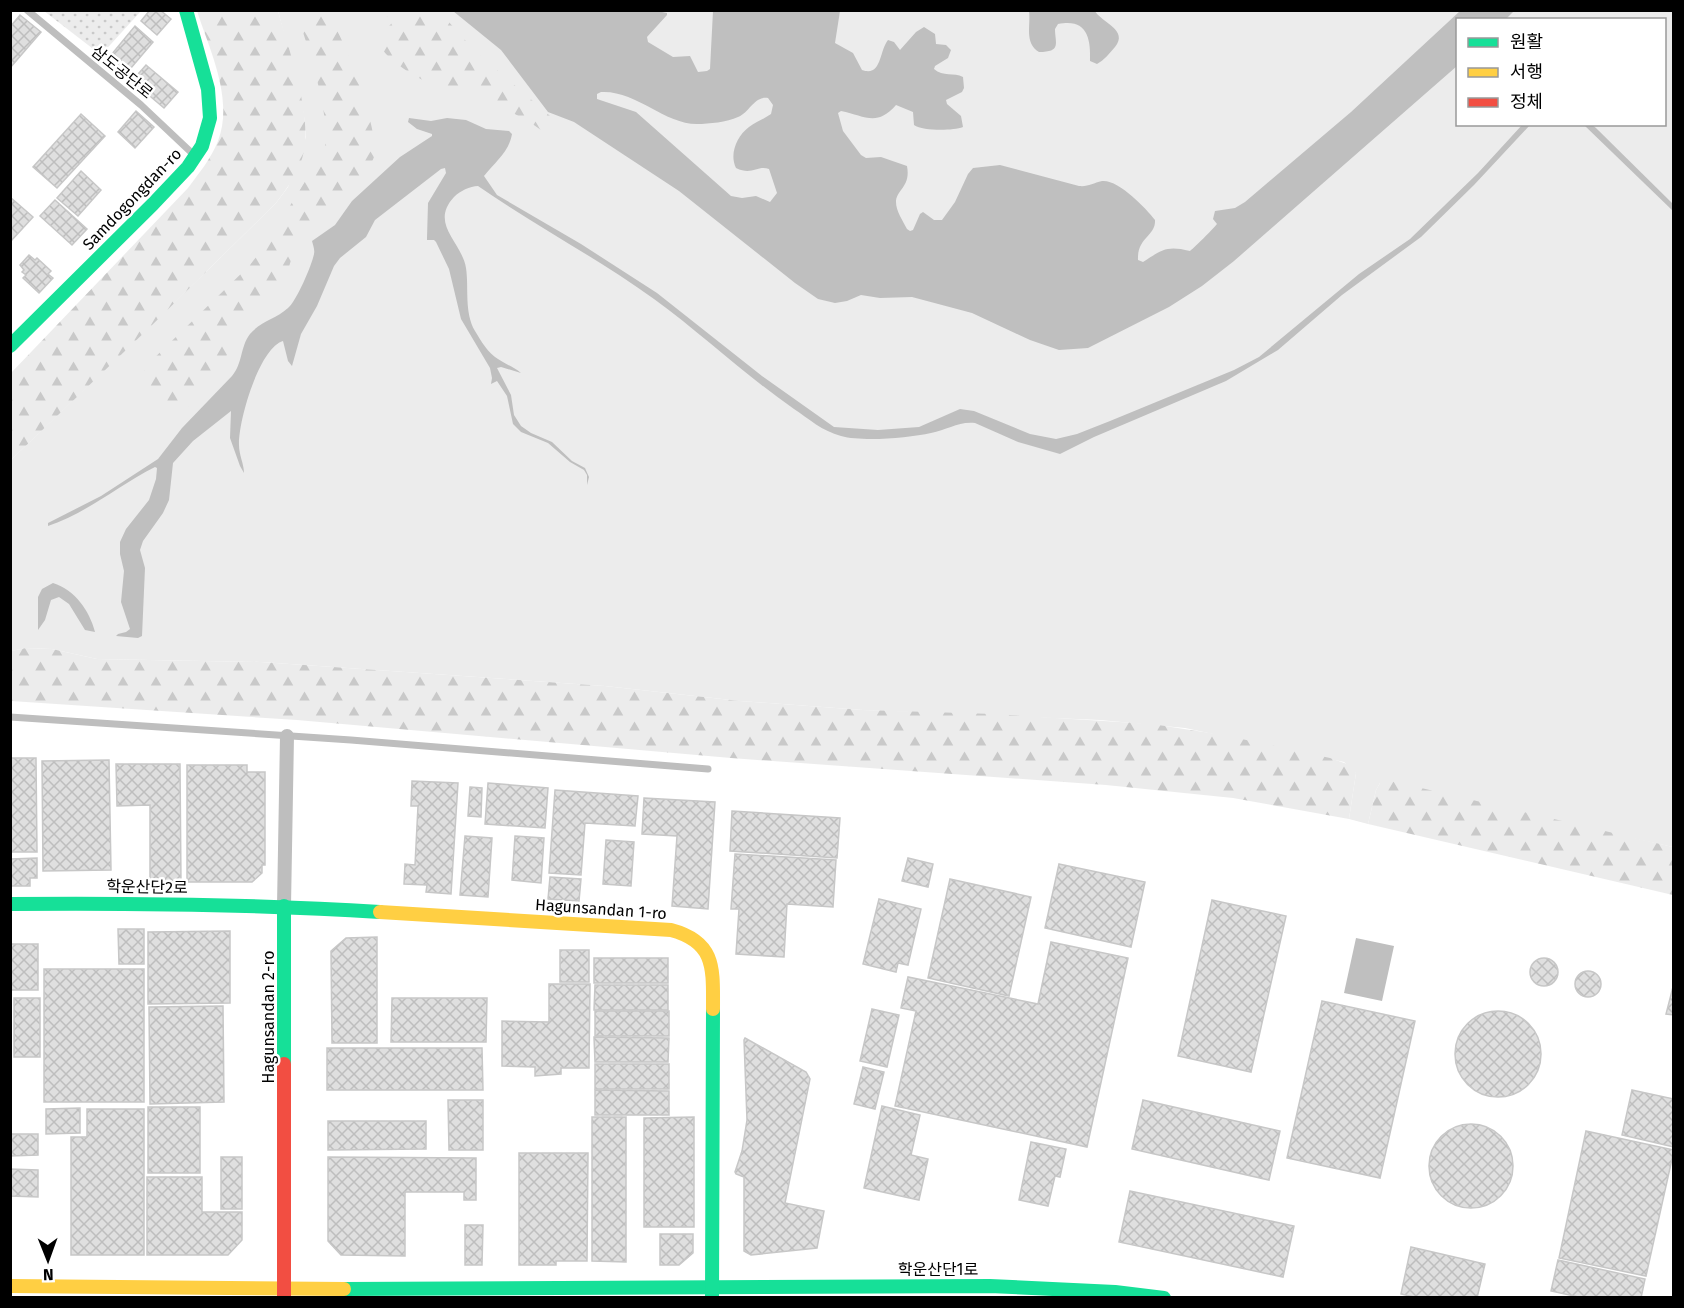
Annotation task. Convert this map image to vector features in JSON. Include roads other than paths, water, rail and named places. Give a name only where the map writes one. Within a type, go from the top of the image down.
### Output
[{"type":"street","name":"Samdogongdan-ro","points":[[10,346],[153,204],[196,157],[207,131],[209,104],[205,80],[186,10]]},
{"type":"street","name":"Hagunsandan 2-ro","points":[[284,1294],[284,906],[287,736]]},
{"type":"street","name":"학운산단2로","points":[[10,904],[130,903],[284,906]]},
{"type":"street","name":"Hagunsandan 1-ro","points":[[284,906],[672,930],[686,933],[696,939],[706,950],[713,972],[712,1292]]},
{"type":"street","points":[[10,1286],[284,1294]]},
{"type":"street","name":"학운산단1로","points":[[284,1294],[712,1292],[990,1286],[1074,1289],[1164,1298]]},
{"type":"lane","name":"삼도공단로","points":[[27,10],[141,105],[196,157]]},
{"type":"lane","points":[[10,717],[708,769]]}]
